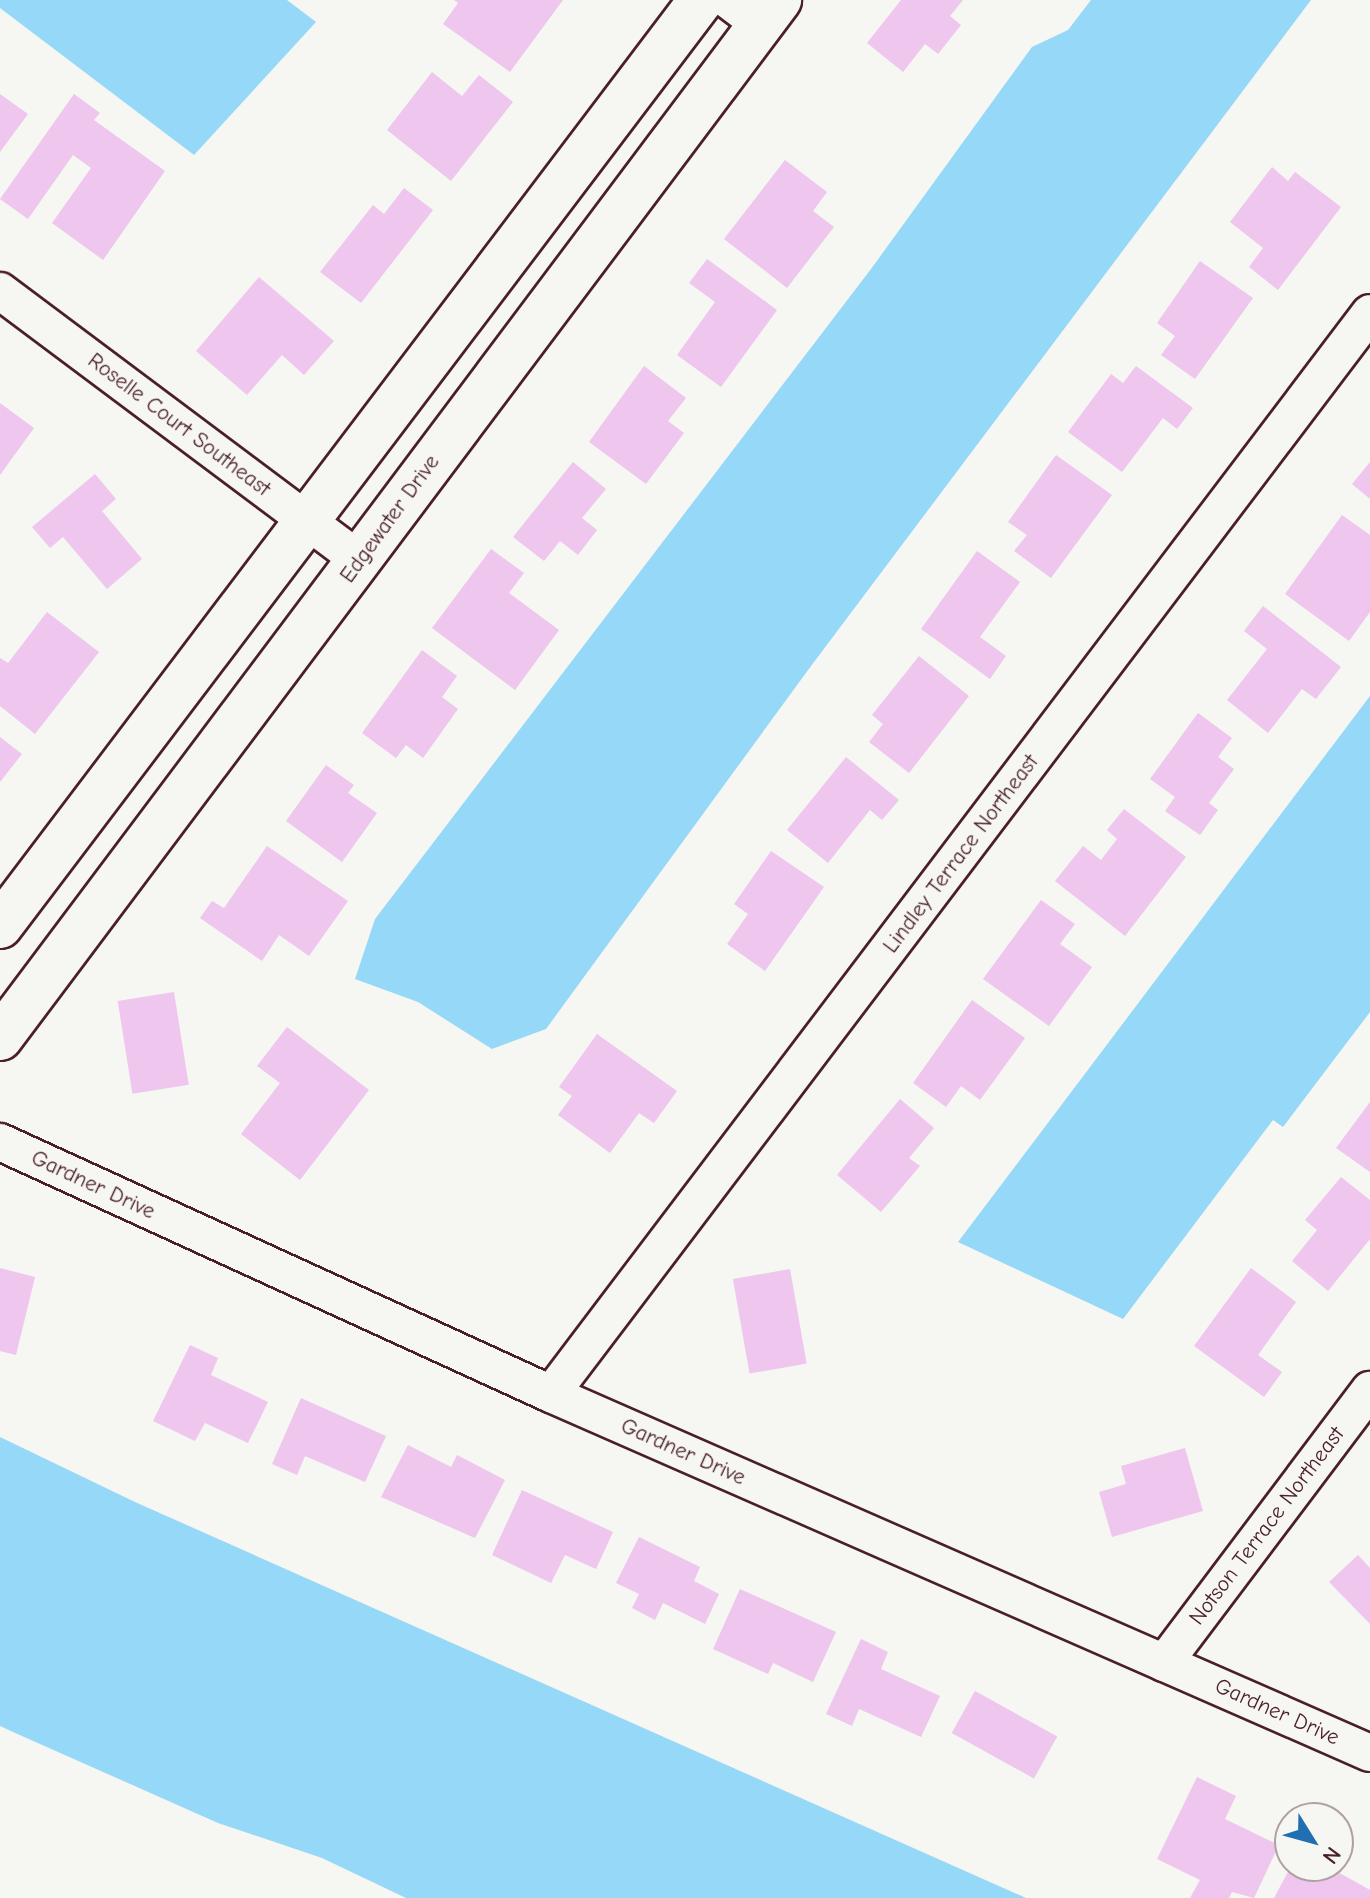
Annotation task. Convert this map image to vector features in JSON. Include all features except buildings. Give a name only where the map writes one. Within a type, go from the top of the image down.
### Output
[{"type":"street","points":[[0,926],[701,0]]},
{"type":"street","name":"Edgewater Drive","points":[[0,1038],[358,559],[756,8]]},
{"type":"street","name":"Roselle Court Southeast","points":[[0,291],[358,559]]},
{"type":"street","name":"Lindley Terrace Northeast","points":[[551,1394],[1370,313]]},
{"type":"street","name":"Gardner Drive","points":[[0,1142],[551,1394],[1370,1753]]},
{"type":"street","name":"Notson Terrace Northeast","points":[[1164,1663],[1370,1390]]},
{"type":"water","points":[[0,0],[287,0],[316,22],[194,155],[0,8]]},
{"type":"water","points":[[1091,0],[1311,0],[811,666],[546,1029],[492,1049],[418,1002],[355,979],[375,919],[871,269],[1032,47],[1068,30]]},
{"type":"water","points":[[1370,696],[1370,1012],[1283,1127],[1273,1120],[1123,1319],[958,1242]]},
{"type":"water","points":[[0,1437],[135,1502],[1026,1898],[406,1898],[322,1858],[218,1823],[13,1732],[0,1726]]}]
